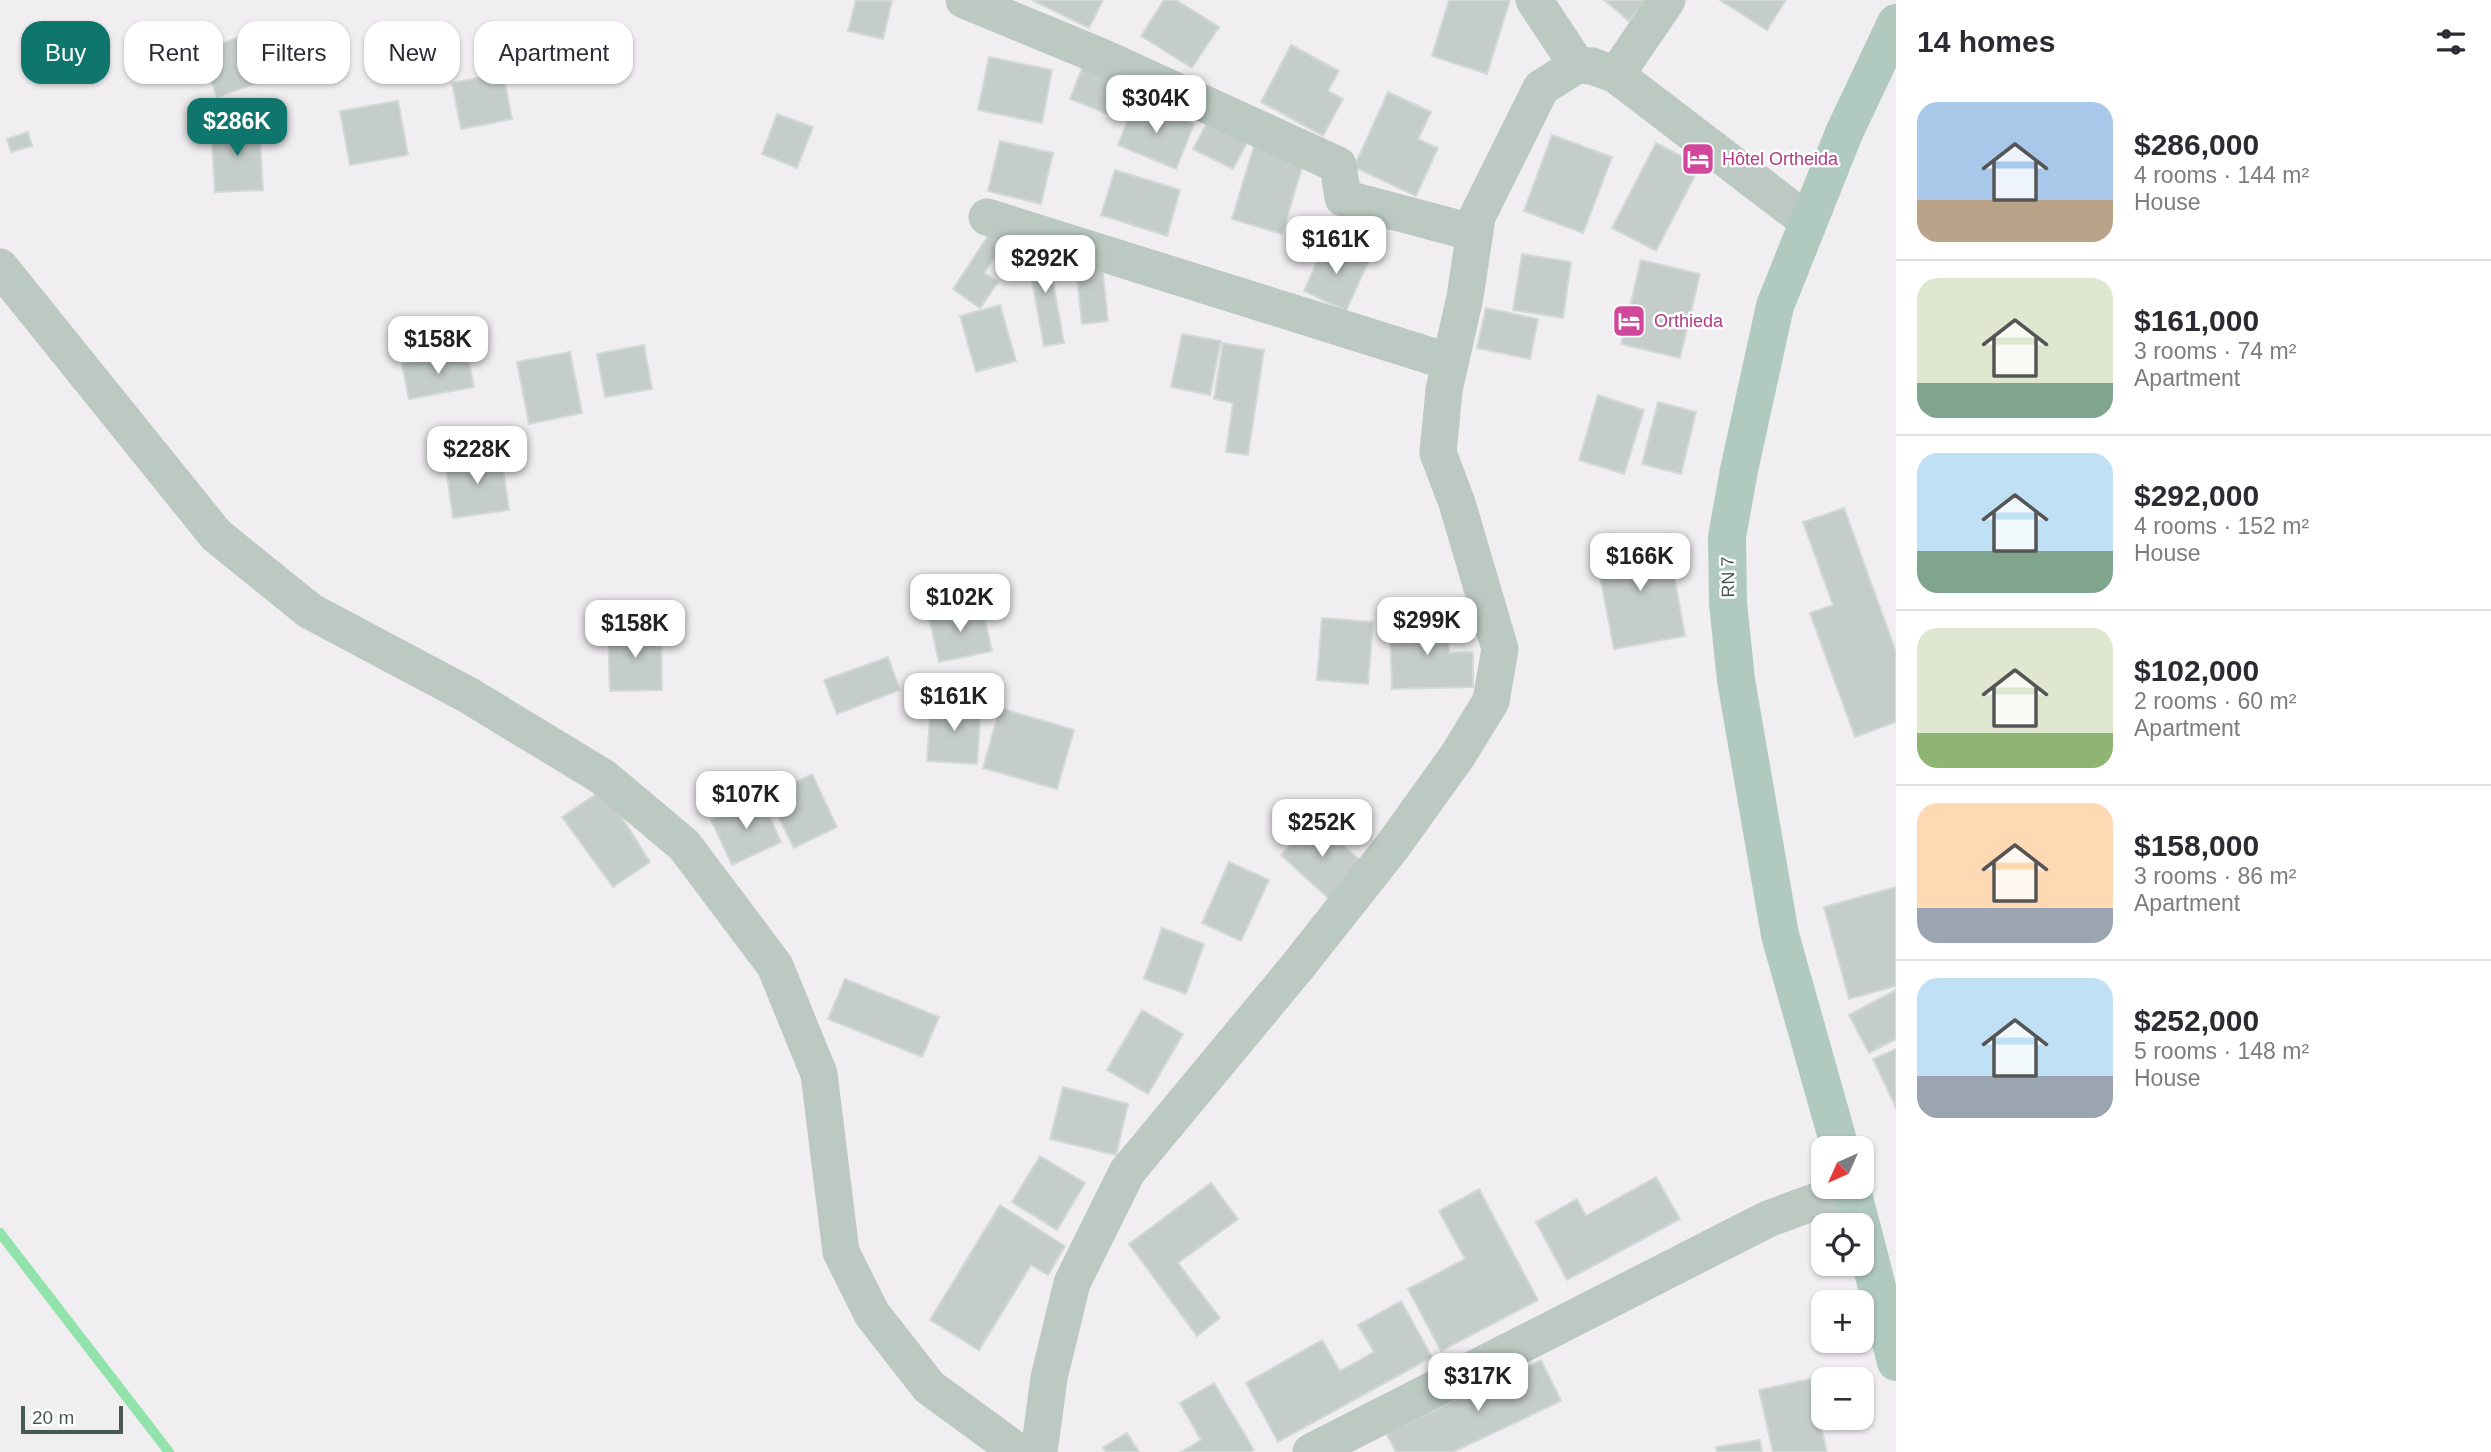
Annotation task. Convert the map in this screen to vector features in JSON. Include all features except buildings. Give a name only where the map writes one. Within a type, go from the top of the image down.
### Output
[{"type":"main road","name":"RN 7","points":[[1837,1136],[1780,935],[1737,680],[1728,603],[1727,537],[1775,306],[1807,221],[1896,23]]},
{"type":"main road","points":[[1874,1275],[1896,1362]]},
{"type":"street","points":[[1534,0],[1577,65]]},
{"type":"street","points":[[1616,75],[1667,0]]},
{"type":"street","points":[[964,1],[1102,57],[1338,165],[1343,198],[1475,233]]},
{"type":"street","points":[[1039,1452],[1049,1378],[1072,1283],[1127,1172],[1297,967],[1392,847],[1458,755],[1491,701],[1500,649],[1457,503],[1438,453],[1444,390],[1477,218],[1541,88],[1577,65],[1592,66],[1616,75],[1807,221]]},
{"type":"street","points":[[987,217],[1450,362]]},
{"type":"street","points":[[0,267],[216,535],[310,611],[468,695],[603,777],[684,845],[775,966],[819,1074],[841,1252],[872,1314],[929,1387],[1018,1452]]},
{"type":"street","points":[[1311,1452],[1768,1219],[1820,1199]]},
{"type":"waterway","points":[[0,1233],[169,1452]]},
{"type":"place","name":"Hôtel Ortheida","points":[[1698,159]]},
{"type":"place","name":"Orthieda","points":[[1629,321]]}]
